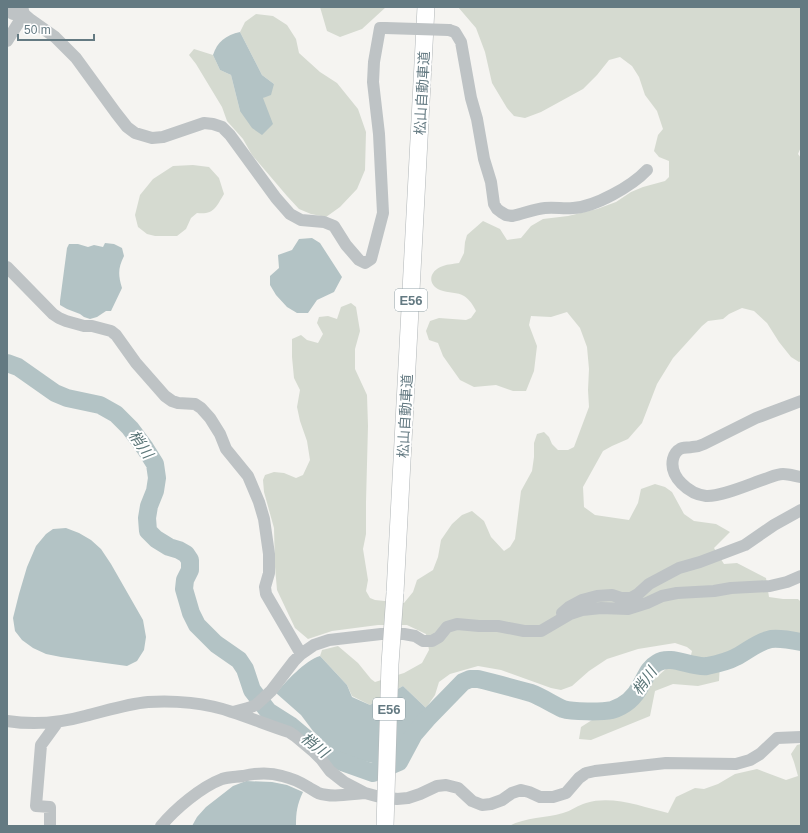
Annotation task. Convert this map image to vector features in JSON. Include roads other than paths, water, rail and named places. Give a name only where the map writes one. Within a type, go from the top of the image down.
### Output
[{"type":"highway","name":"松山自動車道","points":[[385,826],[390,664],[411,306],[426,7]]},
{"type":"street","points":[[7,11],[13,14],[23,10]]},
{"type":"street","points":[[23,10],[31,20],[55,38],[76,58],[116,114],[127,127],[135,133],[152,138],[163,137],[204,123],[222,127],[230,135],[276,198],[290,214],[302,220],[324,222],[334,226],[359,260],[365,263],[372,259],[383,213],[379,134],[373,82],[374,62],[380,28],[449,30],[455,32],[461,42],[484,159],[491,182],[494,204],[497,209],[506,215],[512,216],[546,208],[573,208],[603,200],[647,170]]},
{"type":"street","points":[[7,41],[23,10]]},
{"type":"street","points":[[7,267],[53,314],[59,318],[84,326],[92,326],[111,331],[116,335],[136,363],[165,396],[172,402],[195,404],[210,418],[220,434],[226,449],[248,476],[259,502],[264,519],[269,554],[269,573],[265,587],[266,594],[301,654]]},
{"type":"street","points":[[801,401],[756,418],[704,444],[680,449],[674,455],[672,462],[675,476],[680,482],[694,492],[705,496],[731,491],[772,476],[783,474],[801,477]]},
{"type":"street","points":[[553,624],[559,615],[569,607],[582,600],[597,596],[612,595],[621,598],[631,598],[649,584],[679,568],[700,562],[745,545],[774,525],[801,510]]},
{"type":"street","points":[[233,712],[256,705],[271,691],[301,654],[314,645],[329,640],[381,634],[404,634],[415,636],[423,641],[432,642],[447,627],[457,624],[498,626],[541,631],[570,614],[582,610],[601,608],[628,609],[662,596],[677,593],[770,586],[787,582],[801,576]]},
{"type":"street","points":[[7,721],[20,723],[57,722],[85,717],[113,708],[147,702],[185,703],[220,708],[289,732],[321,759],[330,771],[344,782],[365,793],[397,799],[408,798],[437,786],[446,785],[458,788],[472,801],[482,805],[491,804],[502,800],[512,793],[521,790],[540,797],[553,797],[566,793],[579,778],[586,773],[666,763],[736,764],[750,760],[760,754],[777,738],[801,737]]},
{"type":"street","points":[[50,826],[50,807],[36,806],[41,745],[57,722]]},
{"type":"street","points":[[161,826],[182,804],[220,780],[257,773],[280,775],[292,779],[318,793],[325,795],[365,793]]},
{"type":"waterway","name":"梢川","points":[[7,363],[18,367],[55,393],[67,398],[100,405],[116,414],[130,428],[155,464],[157,478],[155,491],[149,506],[147,518],[148,531],[156,539],[169,547],[186,554],[190,560],[190,570],[185,580],[184,589],[191,613],[197,625],[216,644],[239,660],[245,669],[252,690],[268,711],[290,725],[328,757],[373,773],[399,762],[414,734],[463,682],[470,679],[478,679],[531,693],[567,710],[607,711],[621,706],[633,697],[651,667],[657,663],[668,660],[707,666],[729,660],[766,640],[782,639],[801,642]]}]
